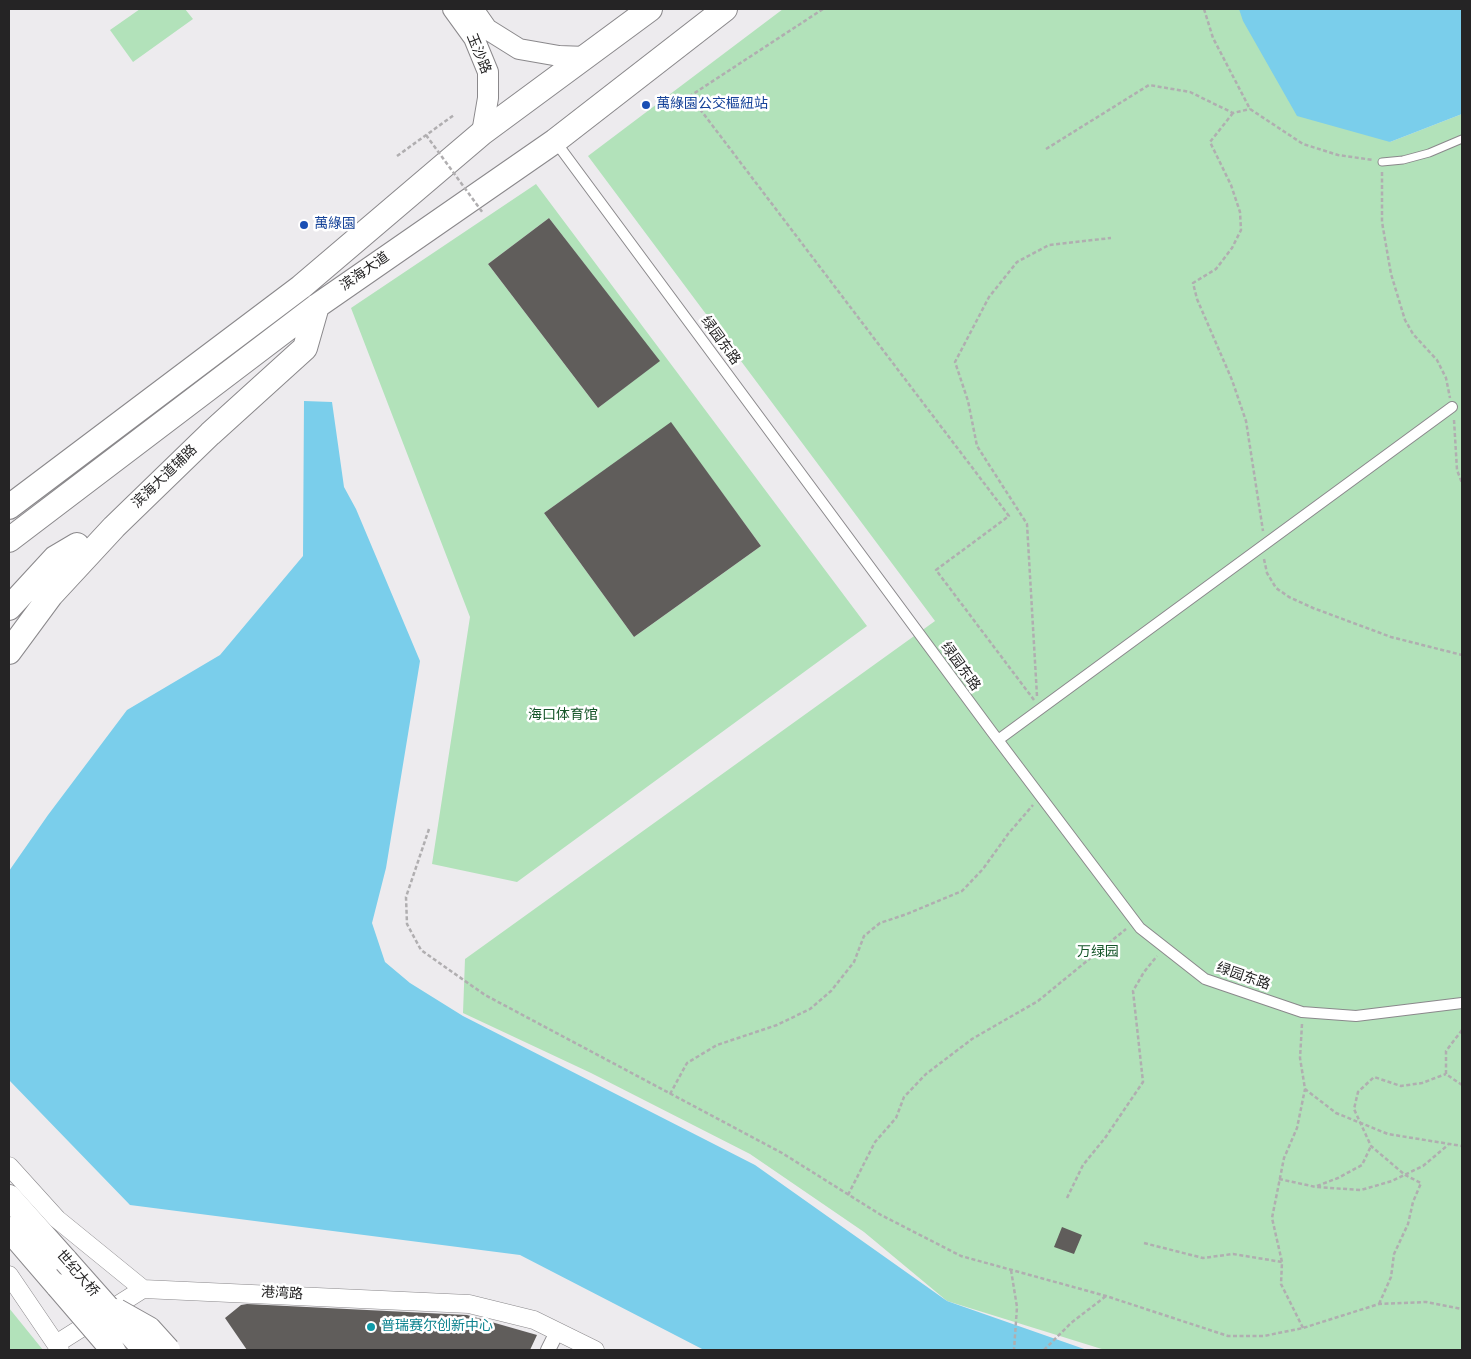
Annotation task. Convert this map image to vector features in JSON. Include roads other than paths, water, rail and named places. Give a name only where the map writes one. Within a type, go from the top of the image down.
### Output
[{"type":"highway","name":"滨海大道","points":[[10,504],[301,287],[482,133],[650,9]]},
{"type":"highway","name":"滨海大道","points":[[9,540],[317,306],[555,141],[725,9]]},
{"type":"highway","points":[[9,628],[32,596],[77,545],[215,411],[290,345],[317,306]]},
{"type":"highway","name":"滨海大道辅路","points":[[9,652],[51,595],[114,527],[210,434],[305,348],[317,306]]},
{"type":"highway","points":[[9,608],[55,558],[77,545]]},
{"type":"highway","name":"世纪大桥","points":[[9,1197],[92,1310],[113,1350]]},
{"type":"highway","name":"世纪大桥","points":[[9,1229],[92,1310],[145,1350]]},
{"type":"highway","points":[[95,1350],[92,1310],[150,1329],[168,1350]]},
{"type":"main road","name":"玉沙路","points":[[453,9],[474,38],[488,72],[488,98],[482,133]]},
{"type":"main road","name":"玉沙路","points":[[473,9],[487,29],[519,48],[559,56],[586,56]]},
{"type":"street","name":"绿园东路","points":[[555,141],[1135,922],[1205,979],[1302,1012],[1356,1016],[1462,1003]]},
{"type":"street","points":[[998,740],[1452,407]]},
{"type":"street","points":[[9,1166],[57,1220],[143,1289],[55,1348],[9,1276]]},
{"type":"street","name":"港湾路","points":[[143,1289],[469,1304],[534,1320],[595,1350]]},
{"type":"street","points":[[548,1350],[557,1332]]},
{"type":"lane","points":[[1382,162],[1403,160],[1429,153],[1462,139]]},
{"type":"water","points":[[1239,9],[1462,9],[1462,114],[1390,142],[1297,116],[1243,21]]},
{"type":"water","points":[[304,401],[332,402],[344,487],[356,509],[420,661],[386,868],[372,923],[385,962],[410,983],[463,1016],[755,1165],[947,1301],[1087,1350],[704,1350],[520,1255],[130,1205],[9,1080],[9,871],[48,815],[127,710],[220,655],[303,556]]},
{"type":"place","name":"萬綠園公交樞紐站","points":[[646,105]]},
{"type":"place","name":"萬綠園","points":[[304,225]]},
{"type":"place","name":"普瑞赛尔创新中心","points":[[371,1327]]},
{"type":"park label","name":"海口体育馆","points":[[563,716]]},
{"type":"park label","name":"万绿园","points":[[1098,953]]}]
